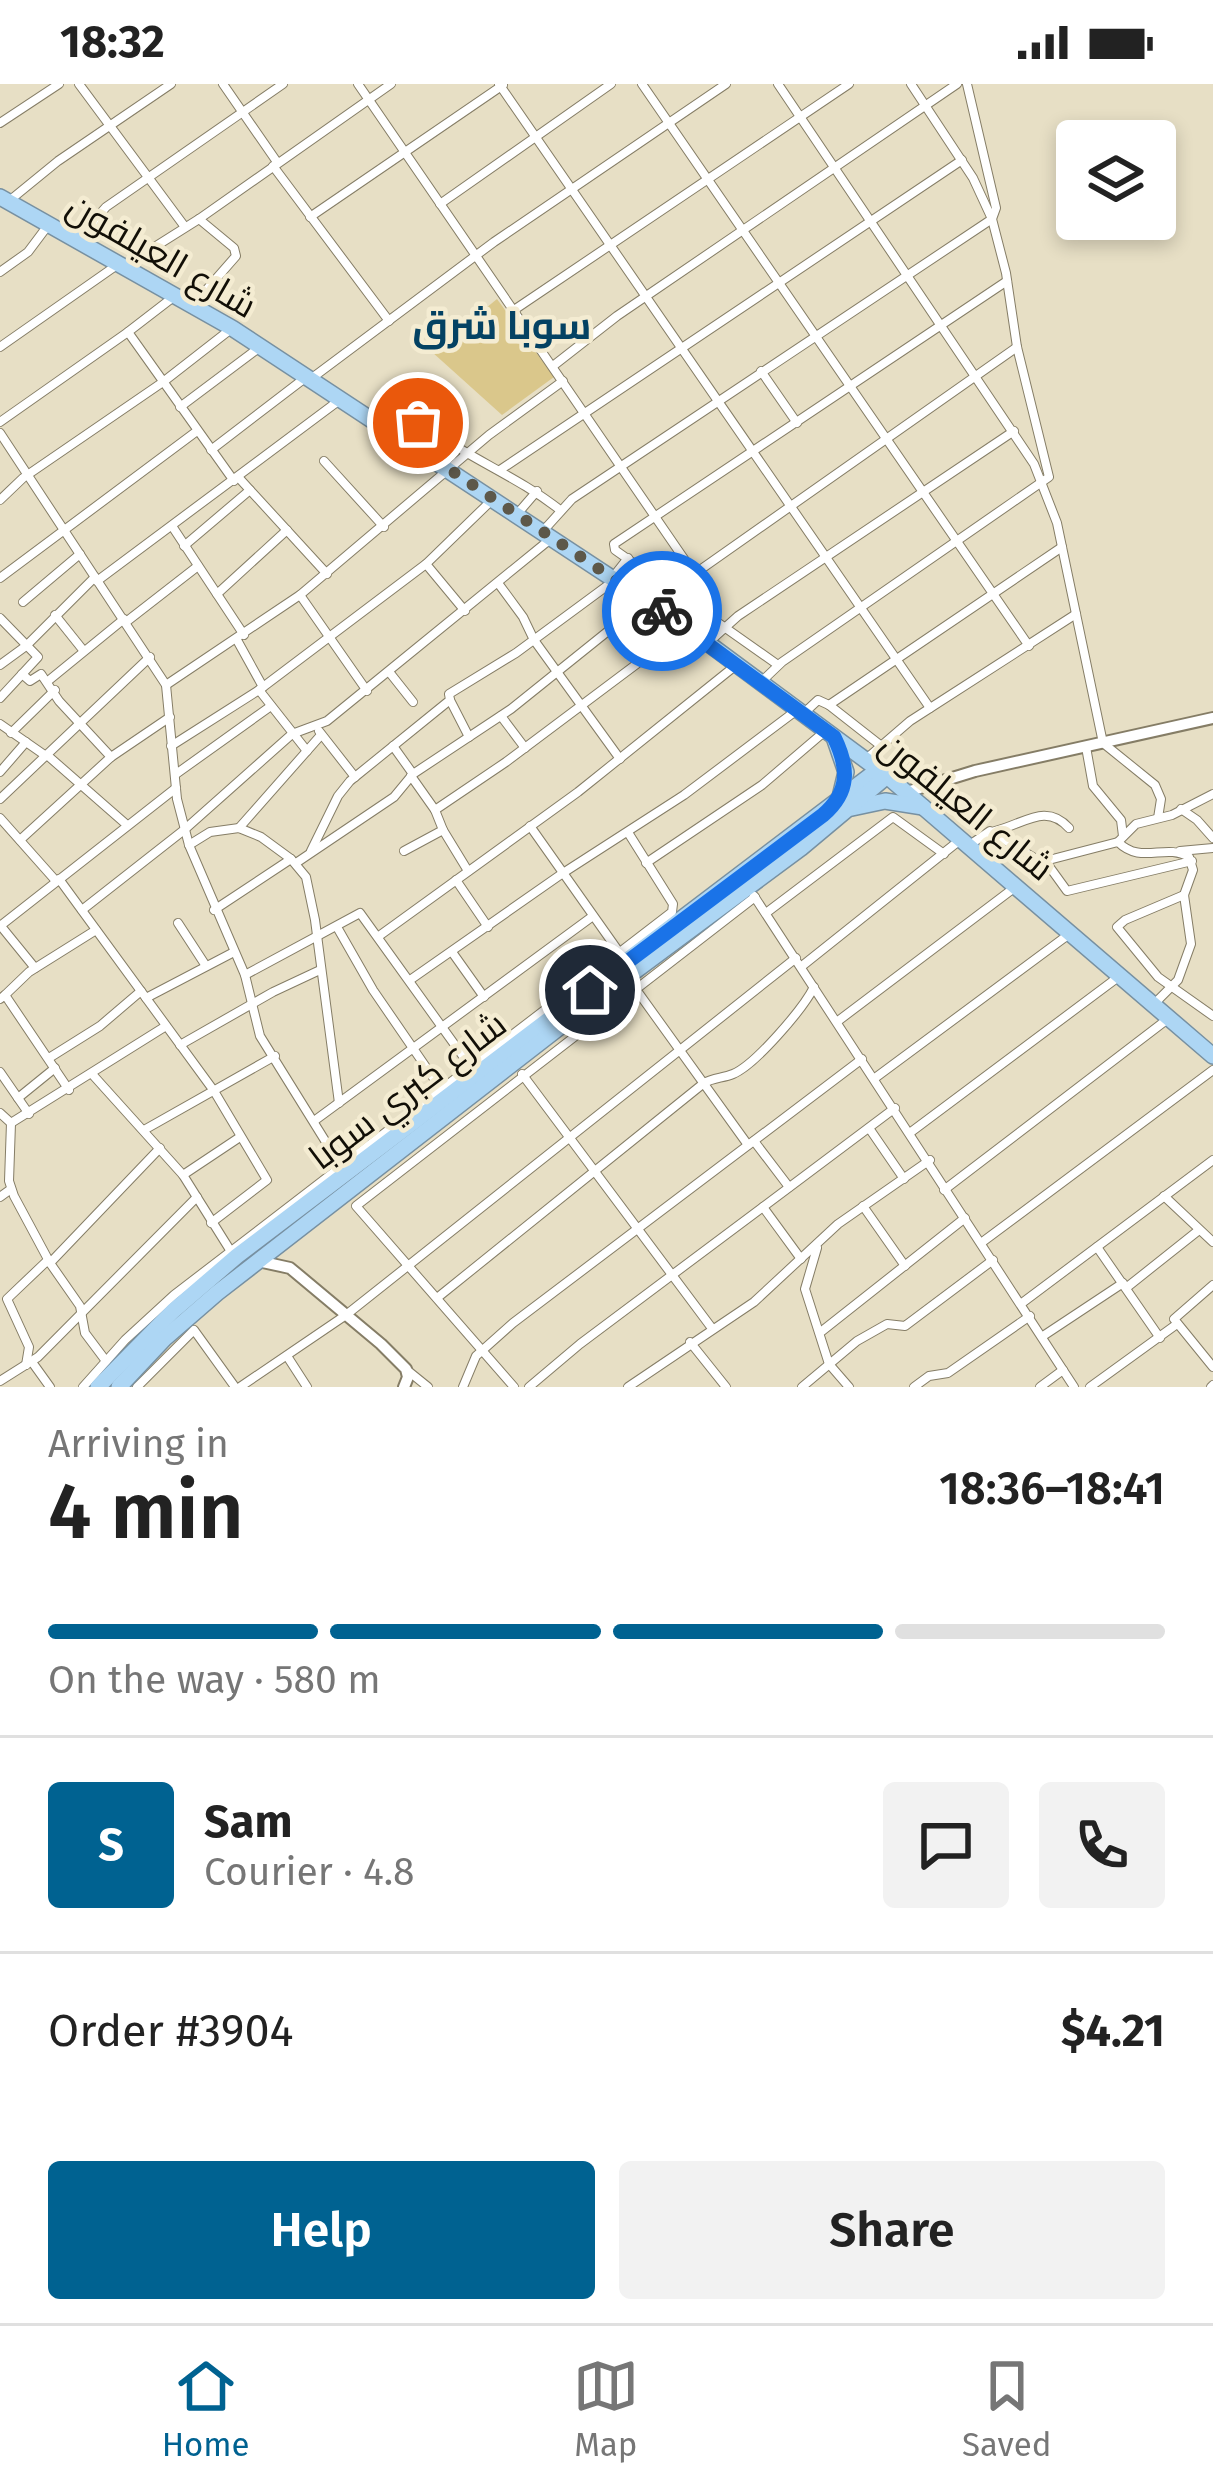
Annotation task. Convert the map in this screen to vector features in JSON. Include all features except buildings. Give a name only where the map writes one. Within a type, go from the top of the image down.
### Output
[{"type":"highway","name":"شارع العيلفون","points":[[4,200],[232,328],[696,635],[907,792],[1213,1056]]},
{"type":"highway","points":[[829,734],[846,778],[843,806],[886,801],[923,807]]},
{"type":"highway","name":"شارع كبري سوبا","points":[[109,1376],[695,917],[752,892],[877,768]]},
{"type":"highway","name":"شارع كبري سوبا","points":[[109,1376],[183,1301],[336,1175],[843,806]]},
{"type":"street","points":[[0,123],[59,84]]},
{"type":"street","points":[[80,84],[185,227]]},
{"type":"street","points":[[4,200],[171,84]]},
{"type":"street","points":[[223,84],[310,217],[389,321]]},
{"type":"street","points":[[78,240],[106,207],[283,84]]},
{"type":"street","points":[[358,84],[693,572]]},
{"type":"street","points":[[0,347],[122,264],[199,219],[391,84]]},
{"type":"street","points":[[440,204],[611,84]]},
{"type":"street","points":[[642,84],[1029,646]]},
{"type":"street","points":[[211,450],[477,255],[726,84]]},
{"type":"street","points":[[778,84],[1045,483],[1103,742],[1155,785],[1161,799],[1157,818]]},
{"type":"street","points":[[514,310],[849,84]]},
{"type":"street","points":[[760,683],[778,665],[1045,483],[1049,473],[1017,347],[992,219],[962,160],[911,84]]},
{"type":"street","points":[[553,366],[647,295],[957,84]]},
{"type":"street","points":[[239,828],[319,731],[498,583],[548,534],[560,510],[992,219],[996,208],[967,84]]},
{"type":"street","points":[[310,217],[501,85],[930,708]]},
{"type":"street","points":[[500,470],[962,160]]},
{"type":"street","points":[[193,305],[236,256],[234,248],[199,219]]},
{"type":"street","points":[[0,272],[33,248],[49,224]]},
{"type":"street","points":[[778,665],[628,559],[614,544],[1007,281]]},
{"type":"street","points":[[0,422],[176,295]]},
{"type":"street","points":[[0,500],[232,328]]},
{"type":"street","points":[[128,332],[211,450],[327,574]]},
{"type":"street","points":[[181,407],[260,346]]},
{"type":"street","points":[[214,910],[310,854],[394,796],[412,775],[501,716],[646,600],[671,589],[1017,347]]},
{"type":"street","points":[[761,371],[797,423]]},
{"type":"street","points":[[166,685],[299,596],[563,381]]},
{"type":"street","points":[[0,665],[96,579],[341,399]]},
{"type":"street","points":[[401,437],[421,422],[560,510]]},
{"type":"street","points":[[0,578],[197,431]]},
{"type":"street","points":[[435,809],[581,705],[696,635],[724,627],[1014,431]]},
{"type":"street","points":[[0,434],[4,450],[28,475],[166,685],[184,830],[244,975],[260,1036],[331,1151],[336,1175]]},
{"type":"street","points":[[324,461],[383,526]]},
{"type":"street","points":[[184,547],[250,490]]},
{"type":"street","points":[[518,514],[536,491]]},
{"type":"street","points":[[171,746],[261,688],[426,564],[494,498]]},
{"type":"street","points":[[172,526],[217,594],[271,706],[307,751]]},
{"type":"street","points":[[217,594],[287,530]]},
{"type":"street","points":[[829,705],[1062,547]]},
{"type":"street","points":[[23,602],[80,554]]},
{"type":"street","points":[[469,737],[449,694],[534,640],[614,578],[628,559]]},
{"type":"street","points":[[426,564],[465,611]]},
{"type":"street","points":[[48,681],[198,566]]},
{"type":"street","points":[[646,600],[656,578]]},
{"type":"street","points":[[498,583],[620,759]]},
{"type":"street","points":[[299,596],[367,691]]},
{"type":"street","points":[[877,768],[880,745],[1076,614]]},
{"type":"street","points":[[55,615],[83,650]]},
{"type":"street","points":[[696,635],[709,616]]},
{"type":"street","points":[[0,618],[38,657],[0,698]]},
{"type":"street","points":[[379,936],[620,759],[755,649]]},
{"type":"street","points":[[2,794],[150,657]]},
{"type":"street","points":[[390,673],[412,701]]},
{"type":"street","points":[[22,674],[30,681],[40,674],[48,681],[59,701],[110,757]]},
{"type":"street","points":[[11,733],[55,690]]},
{"type":"street","points":[[310,854],[338,796],[355,777],[450,700]]},
{"type":"street","points":[[410,980],[818,700],[880,745]]},
{"type":"street","points":[[174,775],[271,706]]},
{"type":"street","points":[[501,716],[525,748]]},
{"type":"street","points":[[20,840],[110,757],[170,717]]},
{"type":"street","points":[[907,792],[975,771],[1213,718]]},
{"type":"street","points":[[0,724],[81,781],[127,825]]},
{"type":"street","points":[[82,910],[184,830],[292,734],[319,731]]},
{"type":"street","points":[[319,731],[355,777]]},
{"type":"street","points":[[646,862],[829,734]]},
{"type":"street","points":[[0,772],[26,742]]},
{"type":"street","points":[[393,746],[435,809],[442,830],[468,871]]},
{"type":"street","points":[[1086,747],[1093,786],[1121,820],[1121,839],[1138,855],[1213,848]]},
{"type":"street","points":[[35,968],[0,926],[176,788]]},
{"type":"street","points":[[994,831],[1035,860],[1046,862],[1121,839],[1136,824],[1213,794]]},
{"type":"street","points":[[1180,809],[1213,838]]},
{"type":"street","points":[[137,1387],[194,1330],[237,1387],[346,1315],[679,1050],[944,854],[987,831],[1050,814],[1069,828]]},
{"type":"street","points":[[766,913],[892,817],[944,854]]},
{"type":"street","points":[[2,825],[82,910],[214,1091],[268,1181],[212,1222]]},
{"type":"street","points":[[530,826],[619,952]]},
{"type":"street","points":[[189,844],[210,832],[239,828],[261,837],[294,861],[308,881],[339,1103]]},
{"type":"street","points":[[404,851],[442,830]]},
{"type":"street","points":[[80,1387],[109,1376],[151,1315],[230,1250],[336,1175],[675,908],[628,834]]},
{"type":"street","points":[[1155,1003],[1180,975],[1191,944],[1184,895],[1192,861],[1179,851]]},
{"type":"street","points":[[1046,862],[1067,891],[1192,861]]},
{"type":"street","points":[[456,880],[488,927]]},
{"type":"street","points":[[838,1021],[1018,884]]},
{"type":"street","points":[[514,1387],[356,1206],[752,892],[1074,1387]]},
{"type":"street","points":[[1184,895],[1117,927],[1170,988],[1213,1016]]},
{"type":"street","points":[[244,975],[360,913],[470,1066]]},
{"type":"street","points":[[314,1122],[593,916]]},
{"type":"street","points":[[178,922],[206,966]]},
{"type":"street","points":[[337,927],[373,990],[441,1088]]},
{"type":"street","points":[[69,1090],[2,997],[35,968],[96,929]]},
{"type":"street","points":[[875,1078],[1072,932]]},
{"type":"street","points":[[49,1058],[144,994],[234,952]]},
{"type":"street","points":[[452,952],[484,997]]},
{"type":"street","points":[[180,1045],[320,970]]},
{"type":"street","points":[[911,1132],[1122,974]]},
{"type":"street","points":[[437,1298],[704,1082],[733,1074],[749,1063],[807,1001],[814,986]]},
{"type":"street","points":[[635,988],[751,1143],[790,1187]]},
{"type":"street","points":[[944,1190],[1170,1017]]},
{"type":"street","points":[[11,1123],[166,1026]]},
{"type":"street","points":[[144,1130],[275,1056]]},
{"type":"street","points":[[463,1387],[482,1351],[862,1059]]},
{"type":"street","points":[[18,1097],[55,1068]]},
{"type":"street","points":[[982,1243],[1213,1070]]},
{"type":"street","points":[[0,1072],[29,1114]]},
{"type":"street","points":[[92,1074],[183,1175],[230,1250]]},
{"type":"street","points":[[522,1074],[712,1327]]},
{"type":"street","points":[[1203,1079],[1213,1085]]},
{"type":"street","points":[[529,1387],[896,1108]]},
{"type":"street","points":[[0,1113],[11,1123],[10,1185],[0,1197]]},
{"type":"street","points":[[869,1128],[904,1178]]},
{"type":"street","points":[[183,1175],[240,1137]]},
{"type":"street","points":[[50,1387],[29,1364],[29,1347],[7,1299],[160,1148]]},
{"type":"street","points":[[628,1387],[754,1302],[838,1224],[930,1160]]},
{"type":"street","points":[[1022,1303],[1213,1160]]},
{"type":"street","points":[[0,1173],[82,1313],[82,1328],[109,1376]]},
{"type":"street","points":[[1164,1196],[1213,1242]]},
{"type":"street","points":[[0,1381],[29,1364],[197,1197]]},
{"type":"street","points":[[863,1206],[905,1267]]},
{"type":"street","points":[[763,1207],[801,1259]]},
{"type":"street","points":[[822,1331],[965,1219]]},
{"type":"street","points":[[1043,1336],[1213,1227]]},
{"type":"street","points":[[286,1239],[290,1268]]},
{"type":"street","points":[[817,1247],[805,1289],[829,1364],[849,1387]]},
{"type":"street","points":[[1097,1247],[1160,1338]]},
{"type":"street","points":[[257,1261],[290,1268],[428,1387]]},
{"type":"street","points":[[802,1387],[882,1326],[905,1325],[993,1261]]},
{"type":"street","points":[[1213,1285],[1174,1316],[1213,1367]]},
{"type":"street","points":[[914,1387],[929,1376],[948,1373],[1030,1316]]},
{"type":"street","points":[[1090,1387],[1177,1324]]},
{"type":"street","points":[[690,1342],[726,1387]]},
{"type":"street","points":[[1202,1352],[1213,1344]]},
{"type":"street","points":[[286,1357],[307,1387]]},
{"type":"street","points":[[404,1387],[409,1377],[406,1369]]},
{"type":"street","points":[[1040,1387],[1063,1370]]},
{"type":"shaded area","points":[[497,299],[554,377],[502,415],[432,352]]},
{"type":"way so far","points":[[418,423],[401,437],[662,611]]},
{"type":"district","name":"سوبا شرق","points":[[502,325]]},
{"type":"route","points":[[590,990],[823,815],[837,803],[846,783],[834,737],[662,611]]}]
